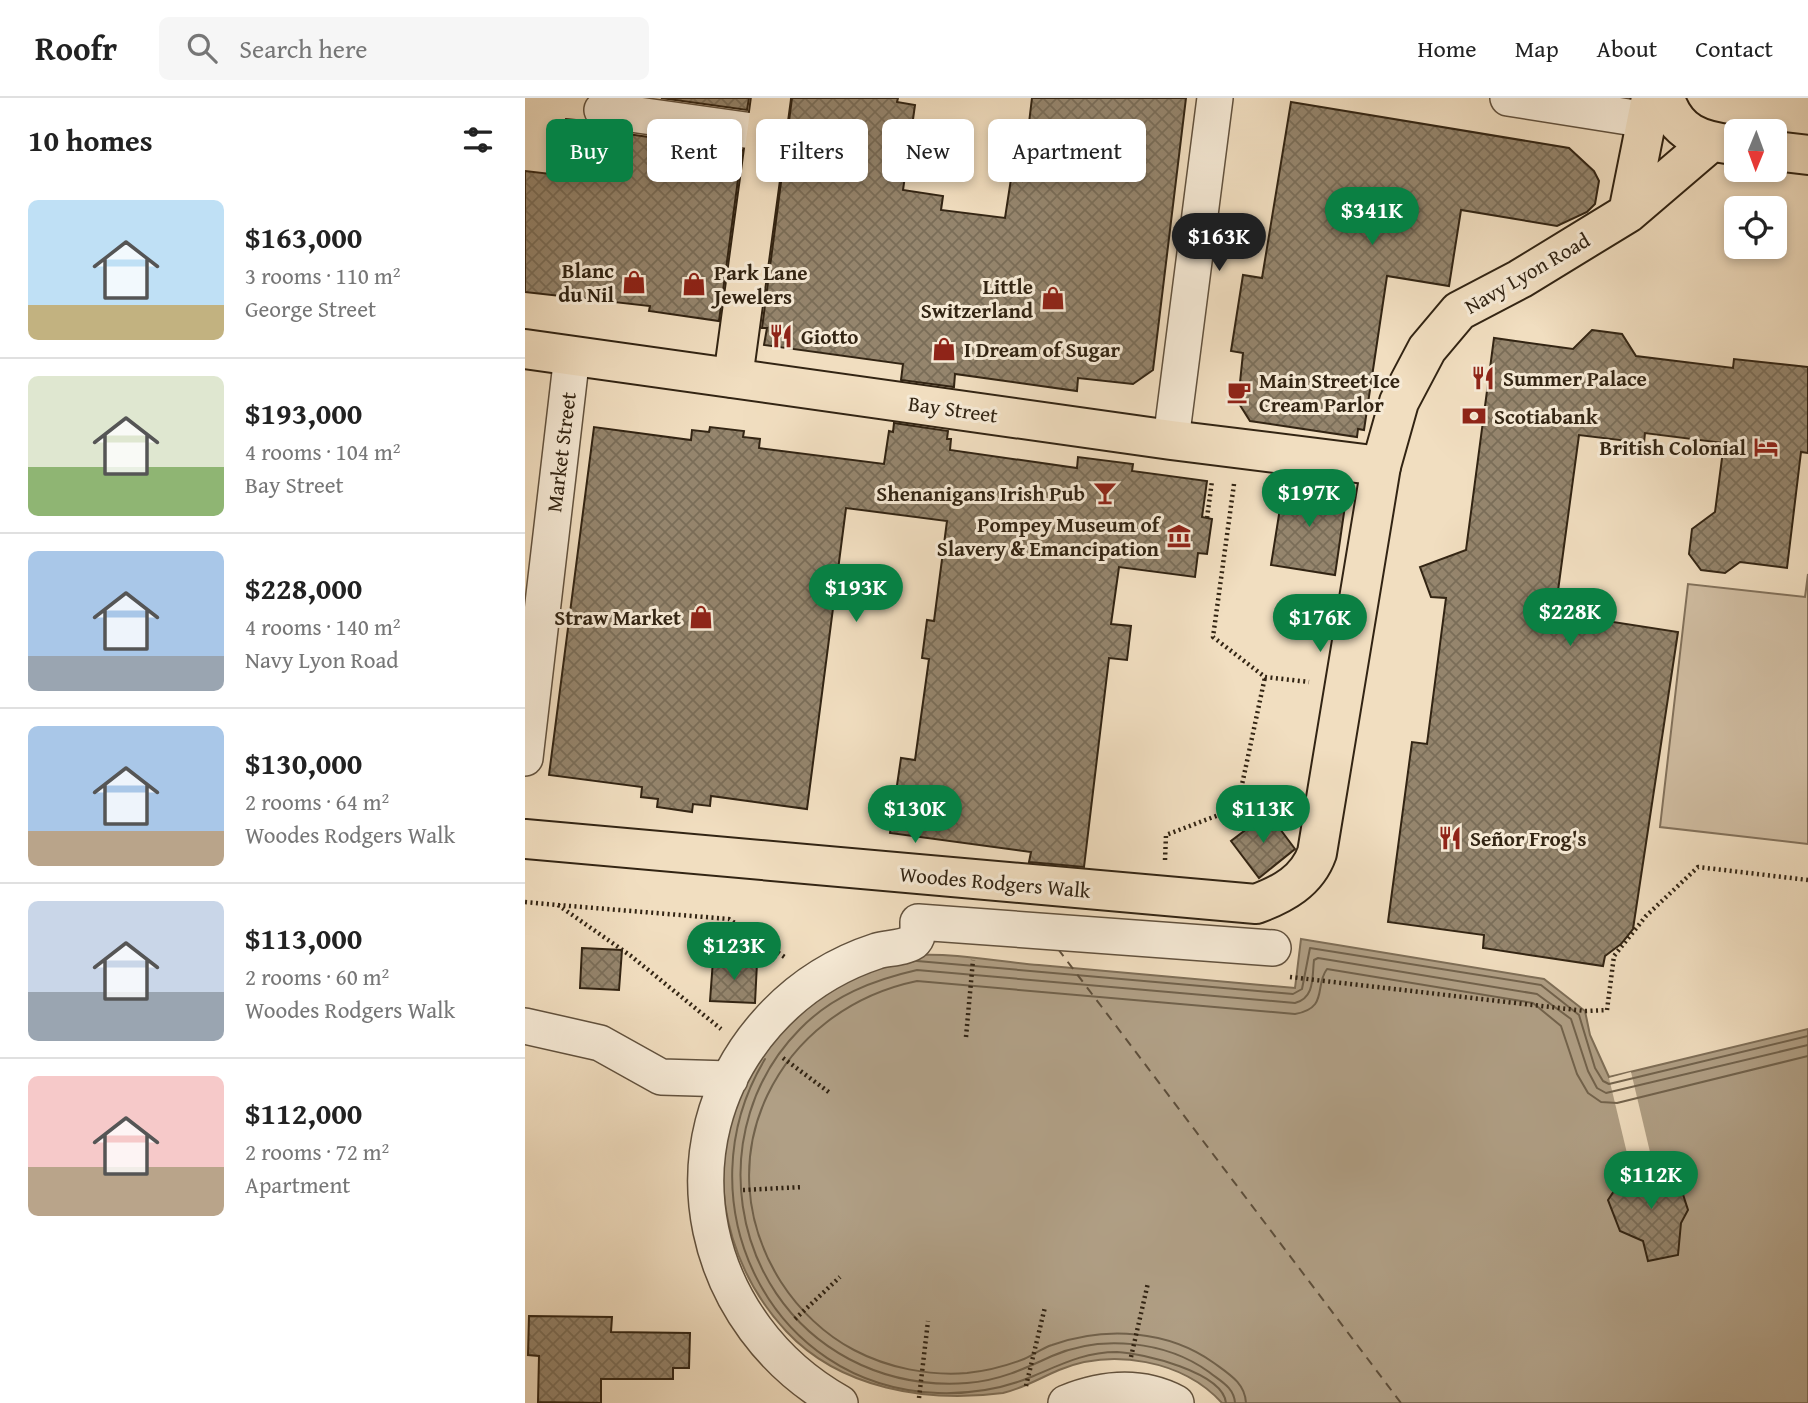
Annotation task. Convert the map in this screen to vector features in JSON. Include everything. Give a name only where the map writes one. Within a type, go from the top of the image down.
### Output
[{"type":"main road","points":[[1628,213],[1654,105],[1689,133],[1723,144]]},
{"type":"main road","points":[[733,378],[768,115]]},
{"type":"main road","name":"Navy Lyon Road","points":[[1317,853],[1381,466],[1399,402],[1427,349],[1459,311],[1520,279],[1628,213],[1723,144]]},
{"type":"main road","points":[[1787,152],[1808,155]]},
{"type":"main road","name":"Bay Street","points":[[525,349],[1171,440],[1381,466]]},
{"type":"main road","name":"Woodes Rodgers Walk","points":[[525,839],[1256,904],[1281,895],[1311,869],[1317,853]]},
{"type":"street","points":[[1171,440],[1206,144],[1215,98]]},
{"type":"street","points":[[1508,98],[1654,105]]},
{"type":"street","points":[[602,110],[768,115]]},
{"type":"street","name":"Market Street","points":[[525,758],[572,355]]},
{"type":"street","points":[[840,1403],[791,1370],[765,1345],[744,1316],[727,1285],[715,1252],[708,1217],[706,1181],[717,1112],[751,1061],[767,1023],[816,979],[879,950],[912,943],[918,935],[918,922],[1273,948]]},
{"type":"street","points":[[525,1026],[600,1043],[660,1077],[751,1061]]},
{"type":"street","points":[[1066,1403],[1092,1393],[1118,1390],[1143,1392],[1176,1403]]},
{"type":"path","points":[[1240,449],[1213,637],[1265,677],[1344,687]]},
{"type":"path","points":[[1207,518],[1212,483]]},
{"type":"path","points":[[1164,896],[1166,835],[1237,808],[1265,677]]},
{"type":"path","points":[[1296,980],[1585,1011],[1607,1010],[1614,956],[1646,916],[1698,867],[1808,880]]},
{"type":"path","points":[[525,902],[729,919],[816,979]]},
{"type":"path","points":[[558,905],[631,956],[751,1061],[830,1093]]},
{"type":"path","points":[[966,1037],[973,959]]},
{"type":"path","points":[[737,1190],[803,1187]]},
{"type":"path","points":[[793,1320],[840,1277]]},
{"type":"path","points":[[1130,1360],[1148,1283]]},
{"type":"path","points":[[1025,1386],[1045,1307]]},
{"type":"path","points":[[919,1398],[928,1321]]},
{"type":"shaded area","points":[[1808,574],[1808,844],[1660,827],[1688,584],[1805,597]]},
{"type":"water","points":[[1301,939],[1544,979],[1585,1011],[1590,1035],[1609,1077],[1808,1029],[1808,1403],[1222,1403],[1206,1388],[1188,1377],[1146,1362],[1124,1359],[1080,1363],[1003,1393],[945,1396],[915,1393],[858,1379],[832,1367],[808,1351],[786,1331],[754,1288],[742,1263],[726,1212],[723,1186],[728,1132],[744,1085],[756,1062],[787,1021],[826,988],[859,971],[909,956],[933,955],[1295,988]]},
{"type":"pier","points":[[1631,1072],[1664,1211],[1642,1216],[1609,1078]]},
{"type":"building","points":[[661,98],[749,98],[747,110]]},
{"type":"building","points":[[792,98],[898,98],[897,102],[915,105],[913,119],[882,119],[882,182],[904,182],[903,190],[943,196],[941,210],[1005,218],[1011,182],[1146,182],[1146,119],[1029,119],[1032,98],[1186,98],[1153,370],[1133,384],[1078,378],[1077,391],[955,374],[954,387],[901,380],[903,364],[764,345],[767,328],[762,328],[781,182],[868,182],[868,119],[789,119]]},
{"type":"building","points":[[1291,102],[1569,148],[1594,171],[1599,181],[1595,204],[1587,212],[1557,226],[1461,210],[1449,286],[1387,276],[1364,430],[1358,429],[1357,437],[1250,421],[1238,402],[1243,353],[1231,351],[1243,275],[1262,278]]},
{"type":"building","points":[[633,135],[647,137],[647,182],[738,182],[719,321],[649,311],[650,306],[525,292],[525,171],[546,173],[546,182],[633,182]]},
{"type":"building","points":[[1592,330],[1622,334],[1636,356],[1733,368],[1734,359],[1808,367],[1808,453],[1801,452],[1787,568],[1740,562],[1725,573],[1701,570],[1689,554],[1692,529],[1715,512],[1724,443],[1645,433],[1644,443],[1579,435],[1555,613],[1678,632],[1633,929],[1621,944],[1605,956],[1603,966],[1483,948],[1484,935],[1388,922],[1412,742],[1427,744],[1446,598],[1431,597],[1420,567],[1466,550],[1494,338],[1573,349]]},
{"type":"building","points":[[894,423],[948,431],[947,439],[951,439],[950,450],[1077,468],[1078,457],[1133,464],[1132,471],[1207,481],[1202,517],[1212,519],[1207,554],[1198,553],[1195,577],[1119,567],[1111,624],[1131,626],[1127,660],[1109,658],[1084,867],[1029,862],[1031,852],[890,833],[901,758],[915,760],[929,659],[922,658],[927,620],[934,621],[947,521],[846,508],[807,809],[711,796],[710,806],[693,804],[692,812],[657,807],[658,799],[641,797],[642,787],[549,775],[594,427],[691,440],[692,430],[709,432],[710,427],[744,431],[743,437],[760,439],[759,448],[884,464],[889,431],[893,432]]},
{"type":"building","points":[[1284,483],[1347,492],[1335,575],[1271,565]]},
{"type":"building","points":[[1268,813],[1295,849],[1259,878],[1231,841]]},
{"type":"building","points":[[582,948],[622,950],[619,990],[580,988]]},
{"type":"building","points":[[713,960],[757,963],[755,1003],[710,1001]]},
{"type":"building","points":[[1649,1166],[1678,1179],[1688,1210],[1681,1223],[1678,1255],[1648,1261],[1643,1241],[1620,1231],[1608,1200],[1625,1174]]},
{"type":"building","points":[[529,1316],[612,1317],[611,1332],[690,1333],[689,1368],[673,1368],[673,1379],[601,1379],[601,1403],[538,1402],[539,1356],[528,1355]]},
{"type":"ferry route","points":[[1058,949],[1401,1403]]},
{"type":"place","name":"Blanc du Nil","points":[[634,282]]},
{"type":"place","name":"Park Lane Jewelers","points":[[694,284]]},
{"type":"place","name":"Little Switzerland","points":[[1053,298]]},
{"type":"place","name":"Giotto","points":[[781,336]]},
{"type":"place","name":"I Dream of Sugar","points":[[944,349]]},
{"type":"place","name":"Summer Palace","points":[[1483,378]]},
{"type":"place","name":"Main Street Ice Cream Parlor","points":[[1239,392]]},
{"type":"place","name":"Scotiabank","points":[[1474,416]]},
{"type":"place","name":"British Colonial","points":[[1766,447]]},
{"type":"place","name":"Shenanigans Irish Pub","points":[[1105,493]]},
{"type":"place","name":"Pompey Museum of Slavery & Emancipation","points":[[1179,536]]},
{"type":"place","name":"Straw Market","points":[[701,617]]},
{"type":"place","name":"Señor Frog's","points":[[1450,838]]}]
